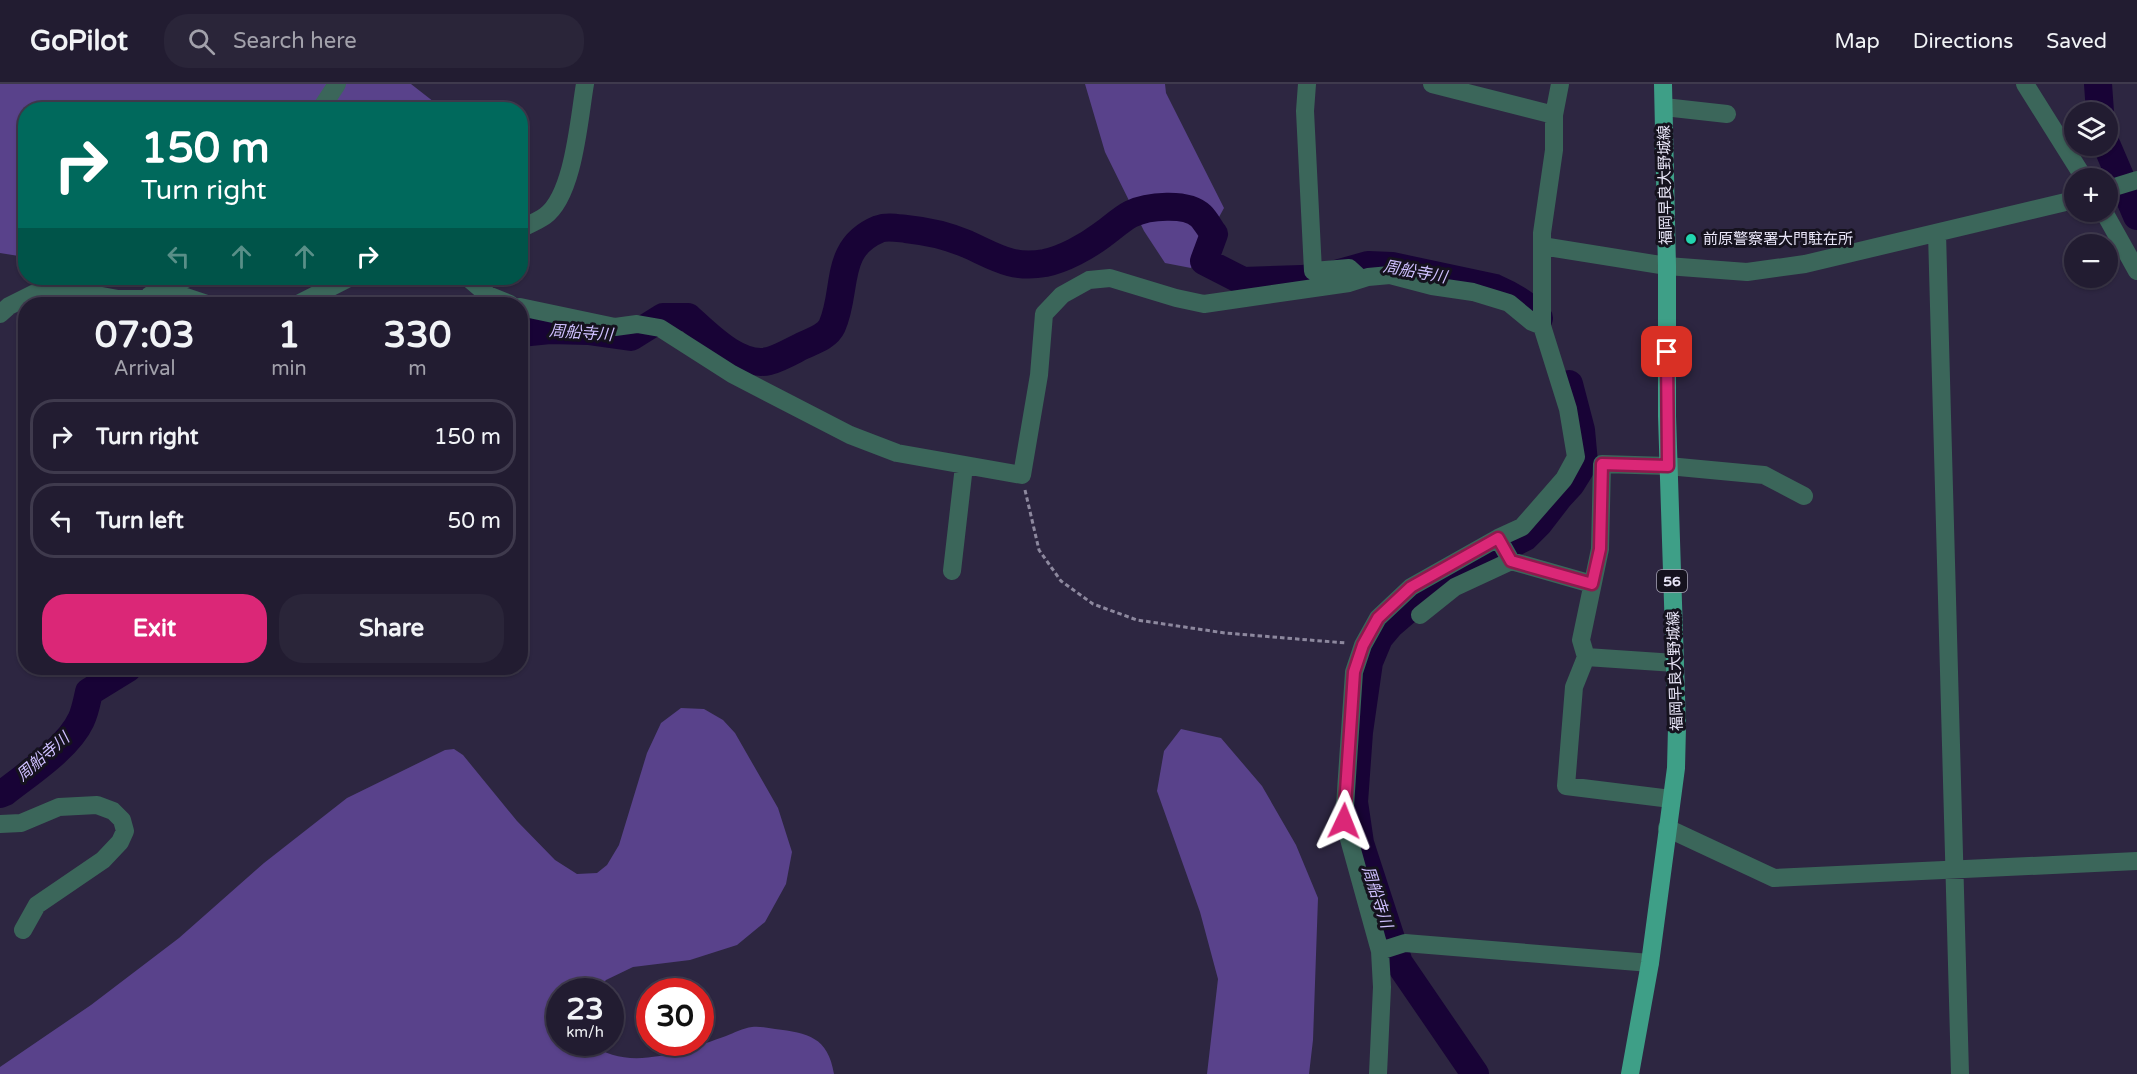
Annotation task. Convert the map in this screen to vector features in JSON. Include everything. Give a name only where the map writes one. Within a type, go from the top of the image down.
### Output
[{"type":"main road","name":"福岡早良大野城線","points":[[1630,1074],[1650,963],[1677,747],[1668,466],[1663,84]]},
{"type":"street","points":[[326,102],[337,84]]},
{"type":"street","points":[[528,225],[547,215],[561,196],[569,176],[585,84]]},
{"type":"street","points":[[1307,84],[1305,111],[1313,271],[1349,268],[1360,279]]},
{"type":"street","points":[[1432,84],[1554,115]]},
{"type":"street","points":[[1420,615],[1504,549],[1564,479],[1576,457],[1568,409],[1542,319],[1542,232],[1554,150],[1554,115],[1560,84]]},
{"type":"street","points":[[2025,84],[2078,168]]},
{"type":"street","points":[[1664,107],[1727,114]]},
{"type":"street","points":[[2118,186],[2137,180]]},
{"type":"street","points":[[1542,246],[1667,266],[1748,272],[1805,264],[2064,202]]},
{"type":"street","points":[[2109,222],[2137,271]]},
{"type":"street","points":[[1937,233],[1960,1074]]},
{"type":"street","points":[[528,309],[615,327],[637,324],[660,328],[732,374],[850,435],[897,453],[1022,475],[1038,375],[1044,314],[1062,295],[1089,280],[1110,278],[1204,304],[1390,275],[1432,286],[1473,292],[1509,303],[1532,322],[1542,319]]},
{"type":"street","points":[[147,297],[173,285]]},
{"type":"street","points":[[312,297],[335,285]]},
{"type":"street","points":[[476,285],[493,297]]},
{"type":"street","points":[[27,297],[33,294],[70,290],[107,297]]},
{"type":"street","points":[[0,314],[18,302]]},
{"type":"street","points":[[1671,799],[1566,786],[1574,687],[1586,657],[1581,640],[1600,549],[1602,464],[1668,466],[1764,475],[1804,496]]},
{"type":"street","points":[[952,571],[964,466]]},
{"type":"street","points":[[1378,1074],[1382,987],[1380,951],[1344,821],[1354,672],[1363,645],[1378,618],[1411,587],[1504,549],[1592,584]]},
{"type":"street","points":[[1586,657],[1675,663]]},
{"type":"street","points":[[0,824],[21,823],[59,807],[97,805],[113,811],[122,820],[125,831],[120,842],[103,860],[37,905],[23,930]]},
{"type":"street","points":[[1667,828],[1774,878],[2137,861]]},
{"type":"street","points":[[1380,951],[1405,943],[1650,963]]},
{"type":"path","points":[[1022,475],[1039,550],[1060,581],[1094,604],[1137,620],[1225,633],[1363,645]]},
{"type":"shaded area","points":[[0,84],[411,84],[434,102],[18,102],[18,256],[0,253]]},
{"type":"shaded area","points":[[1085,84],[1165,84],[1166,93],[1224,208],[1191,268],[1165,263],[1144,231],[1105,152]]},
{"type":"shaded area","points":[[681,708],[704,709],[723,720],[735,733],[778,808],[792,852],[786,884],[765,922],[737,945],[690,960],[633,967],[610,978],[546,978],[546,1056],[639,1058],[714,1056],[714,1040],[745,1028],[763,1027],[807,1035],[815,1039],[827,1052],[834,1074],[0,1074],[0,1067],[91,1005],[179,938],[264,863],[347,798],[445,750],[454,749],[463,755],[517,821],[555,860],[577,874],[597,873],[607,865],[619,845],[647,753],[661,723]]},
{"type":"shaded area","points":[[1181,729],[1221,738],[1262,786],[1296,845],[1318,898],[1313,1040],[1309,1074],[1207,1074],[1218,979],[1200,912],[1157,791],[1164,751]]},
{"type":"waterway","points":[[2098,84],[2099,102]]},
{"type":"waterway","points":[[2111,156],[2137,216]]},
{"type":"waterway","name":"周船寺川","points":[[528,332],[588,331],[631,337],[663,317],[688,317],[735,355],[746,360],[769,361],[819,338],[830,330],[837,312],[848,259],[864,237],[879,229],[896,228],[937,234],[960,241],[1004,261],[1033,264],[1060,259],[1096,239],[1131,214],[1156,207],[1177,207],[1201,216],[1214,234],[1204,261],[1243,281],[1302,279],[1336,274],[1368,265],[1392,266],[1495,288],[1519,300],[1539,318]]},
{"type":"waterway","name":"周船寺川","points":[[1475,1074],[1399,963],[1360,843],[1354,802],[1359,732],[1369,662],[1379,638],[1390,625],[1441,581],[1525,537],[1571,484],[1584,463],[1581,430],[1569,384]]},
{"type":"waterway","name":"周船寺川","points":[[0,794],[58,750],[81,720],[89,692],[117,675]]},
{"type":"place","name":"前原警察署大門駐在所","points":[[1691,239]]},
{"type":"route","points":[[1344,821],[1354,672],[1363,645],[1378,618],[1411,587],[1498,538],[1511,561],[1592,584],[1600,549],[1602,464],[1668,466],[1667,352]]}]
